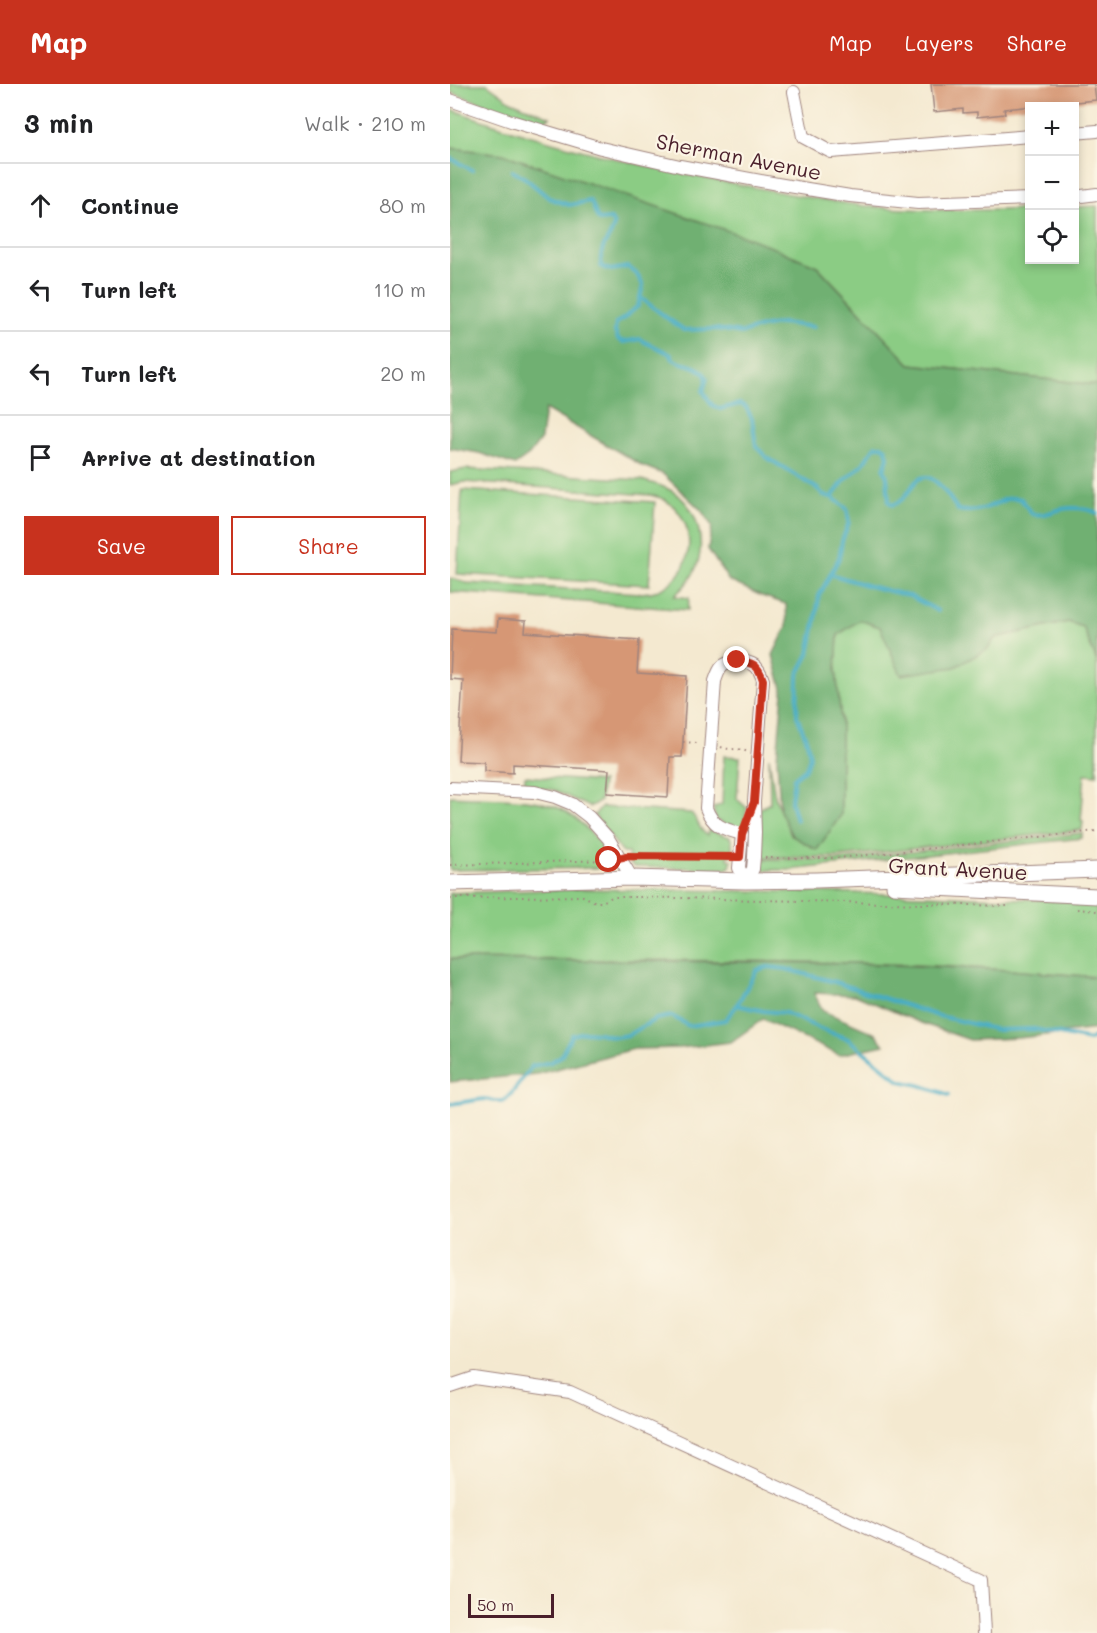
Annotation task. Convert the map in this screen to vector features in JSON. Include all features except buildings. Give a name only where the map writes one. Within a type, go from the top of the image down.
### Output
[{"type":"main road","name":"Grant Avenue","points":[[450,883],[632,878],[816,880],[1097,870]]},
{"type":"main road","name":"Grant Avenue","points":[[816,880],[950,890],[1097,896]]},
{"type":"street","points":[[794,92],[803,137],[831,152],[1025,136]]},
{"type":"street","name":"Sherman Avenue","points":[[450,100],[601,148],[680,166],[783,185],[850,196],[918,203],[1025,199]]},
{"type":"street","points":[[1079,133],[1097,131]]},
{"type":"street","points":[[1079,196],[1097,194]]},
{"type":"street","points":[[742,834],[718,825],[710,818],[706,808],[715,681],[719,668],[737,660],[751,662],[759,668],[763,680],[754,802],[753,869],[745,881]]},
{"type":"street","points":[[450,788],[535,792],[572,804],[589,817],[608,838],[632,878]]},
{"type":"street","points":[[745,881],[739,868],[742,834],[754,802]]},
{"type":"street","points":[[450,1386],[474,1378],[570,1392],[981,1580],[984,1633]]},
{"type":"path","points":[[754,857],[838,858],[1097,831]]},
{"type":"path","points":[[450,865],[609,860],[627,856],[740,857]]},
{"type":"path","points":[[450,898],[555,895],[583,896],[596,902],[612,897],[637,897],[1012,906]]},
{"type":"path","points":[[1076,909],[1097,911]]},
{"type":"green space","points":[[450,84],[487,84],[511,101],[550,117],[541,123],[450,92]]},
{"type":"green space","points":[[450,109],[519,132],[624,161],[803,196],[875,207],[952,210],[1025,209],[1025,264],[1079,264],[1079,207],[1097,206],[1097,385],[910,364],[817,266],[503,154],[450,148]]},
{"type":"green space","points":[[450,148],[503,154],[752,239],[817,266],[910,364],[1097,385],[1097,662],[1083,627],[1068,622],[995,638],[988,649],[955,667],[901,675],[880,627],[860,620],[838,635],[836,669],[841,721],[841,815],[817,850],[792,836],[780,811],[777,758],[783,692],[773,655],[787,626],[786,604],[729,581],[708,549],[712,526],[701,510],[663,474],[643,466],[545,409],[541,439],[529,455],[515,465],[479,453],[450,448]]},
{"type":"green space","points":[[466,469],[641,480],[672,491],[690,508],[699,531],[700,544],[696,568],[688,582],[674,596],[689,598],[688,610],[450,592],[450,578],[467,583],[652,592],[672,582],[681,571],[689,545],[688,532],[683,519],[675,508],[663,499],[650,495],[464,482],[450,485],[450,472]]},
{"type":"green space","points":[[462,490],[655,502],[649,585],[457,574]]},
{"type":"green space","points":[[860,620],[880,627],[988,649],[995,638],[1068,622],[1083,627],[1097,662],[1097,775],[1085,774],[1082,830],[838,857],[761,857],[758,855],[759,809],[770,803],[769,757],[775,796],[780,811],[841,815],[841,721],[836,669],[838,635]]},
{"type":"green space","points":[[724,756],[740,757],[737,799],[747,808],[743,826],[739,831],[716,820],[713,808],[722,804]]},
{"type":"green space","points":[[525,776],[602,782],[600,801],[589,807],[554,790],[524,786]]},
{"type":"green space","points":[[450,796],[518,799],[557,807],[575,818],[593,835],[608,854],[610,858],[607,861],[609,862],[600,868],[450,870]]},
{"type":"green space","points":[[602,807],[691,813],[707,835],[709,830],[730,837],[732,855],[728,856],[728,859],[732,860],[730,867],[726,869],[634,867],[626,859],[629,857],[628,853],[623,853],[594,815]]},
{"type":"green space","points":[[1082,833],[1082,838],[789,870],[765,870],[759,867],[761,859],[838,860]]},
{"type":"green space","points":[[578,889],[902,894],[1097,903],[1097,977],[855,963],[450,959],[450,893]]},
{"type":"green space","points":[[450,959],[850,963],[1009,970],[1097,977],[1097,1029],[1019,1038],[970,1040],[921,1023],[855,995],[814,993],[823,1011],[876,1034],[884,1045],[839,1055],[763,1019],[731,1042],[680,1048],[634,1049],[537,1074],[450,1082]]},
{"type":"waterway","points":[[450,158],[472,170]]},
{"type":"waterway","points":[[512,171],[525,178],[549,198],[569,205],[590,201],[599,220],[611,219],[614,225],[603,247],[601,266],[611,270],[628,267],[636,273],[643,285],[638,306],[616,323],[615,332],[618,339],[623,342],[640,339],[671,355],[673,359],[699,369],[707,378],[703,391],[712,405],[720,409],[740,404],[746,407],[752,419],[756,446],[766,457],[818,489],[824,496],[832,497],[844,481],[863,464],[875,446],[882,446],[886,449],[888,457],[884,469],[889,502],[893,505],[902,499],[919,479],[926,477],[932,479],[944,490],[958,510],[977,510],[1016,498],[1021,499],[1032,514],[1044,514],[1071,508],[1097,513]]},
{"type":"waterway","points":[[641,298],[684,330],[716,329],[742,333],[782,323],[814,327]]},
{"type":"waterway","points":[[796,820],[791,802],[794,778],[806,768],[810,757],[807,741],[797,716],[798,675],[809,654],[819,596],[839,558],[849,522],[847,509],[832,497]]},
{"type":"waterway","points":[[830,574],[910,596],[938,611]]},
{"type":"waterway","points":[[450,1104],[484,1099],[504,1101],[532,1066],[551,1062],[561,1056],[572,1035],[585,1032],[615,1037],[628,1035],[656,1019],[672,1016],[689,1026],[725,1020],[735,1008],[757,970],[768,967],[786,969],[835,982],[935,1015],[998,1030],[1034,1029],[1090,1040],[1097,1035]]},
{"type":"waterway","points":[[736,1005],[786,1013],[848,1039],[900,1081],[949,1095]]},
{"type":"route","points":[[609,860],[627,856],[740,857],[742,834],[754,802],[763,680],[759,668],[751,662],[737,660]]}]
